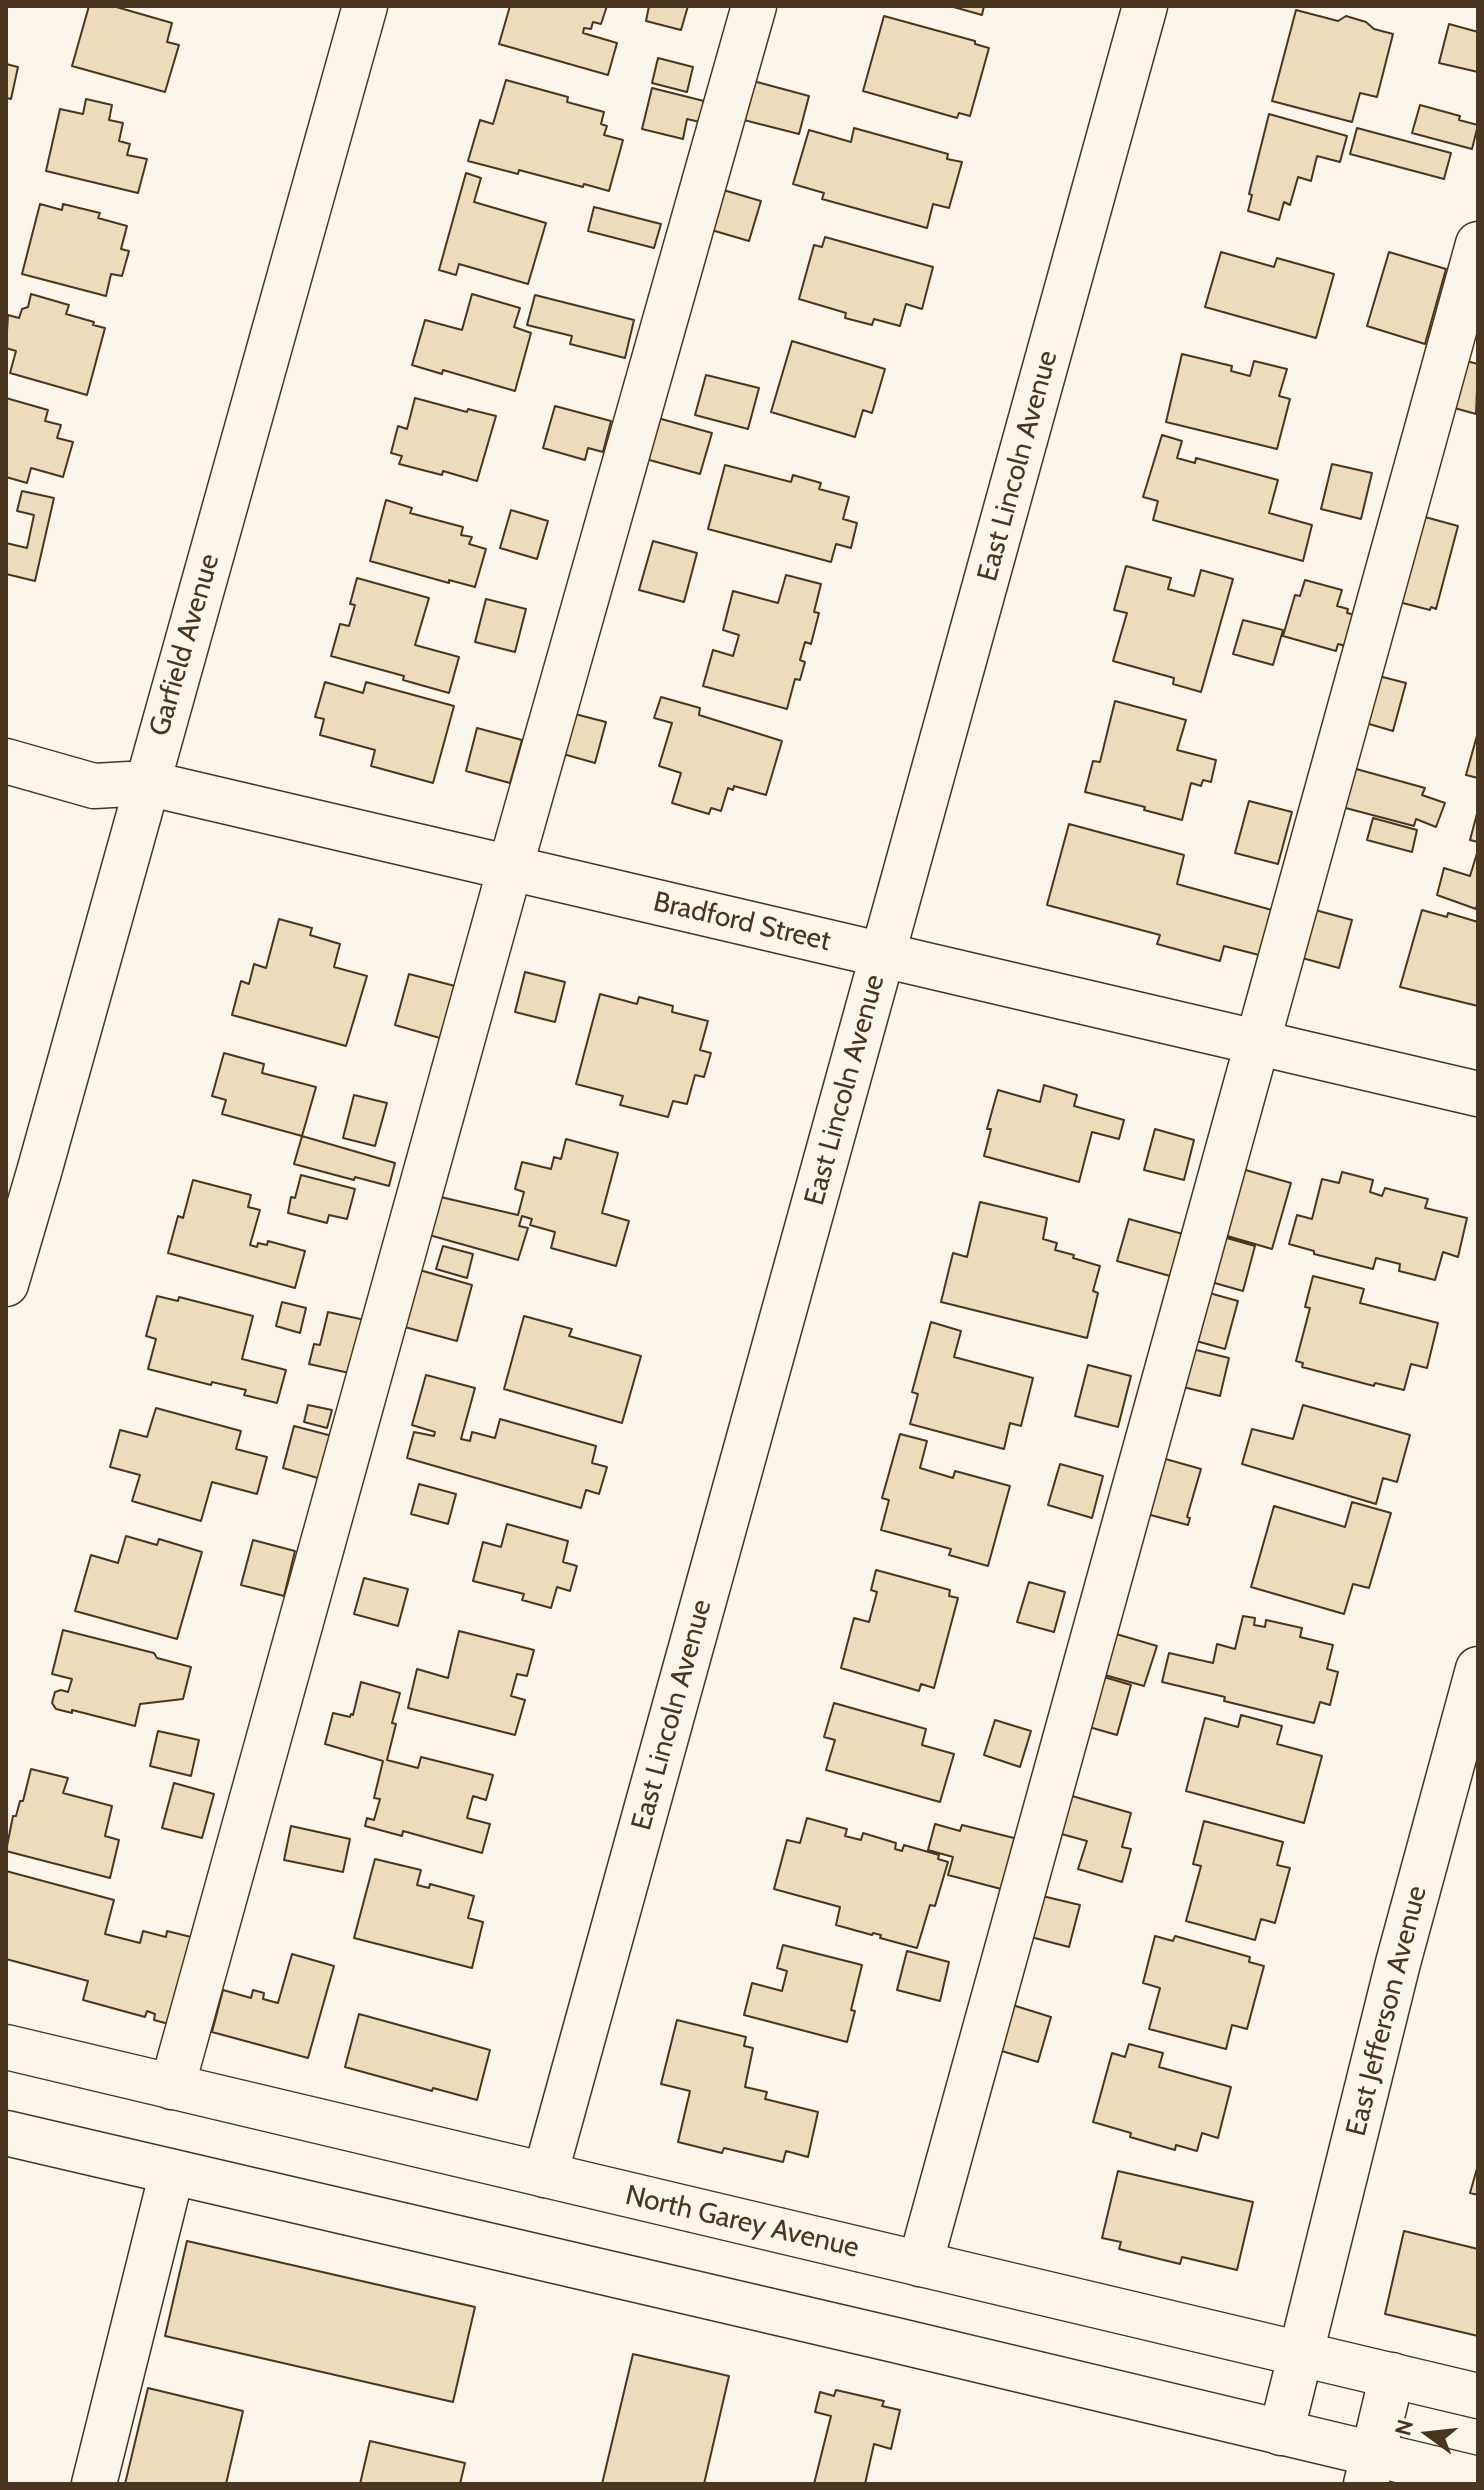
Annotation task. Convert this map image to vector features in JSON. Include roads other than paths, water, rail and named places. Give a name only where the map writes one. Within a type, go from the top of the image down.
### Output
[{"type":"street","name":"Garfield Avenue","points":[[6,1284],[365,6]]},
{"type":"street","points":[[172,2087],[510,868],[754,6]]},
{"type":"street","name":"East Lincoln Avenue","points":[[545,2175],[1145,6]]},
{"type":"street","points":[[920,2264],[1478,244]]},
{"type":"street","name":"Bradford Street","points":[[6,761],[94,786],[147,783],[1478,1094]]},
{"type":"street","name":"East Jefferson Avenue","points":[[1281,2433],[1398,1963],[1478,1669]]},
{"type":"street","name":"North Garey Avenue","points":[[6,2047],[1478,2396]]},
{"type":"street","points":[[6,2133],[1281,2433],[1369,2469],[1478,2479]]},
{"type":"street","points":[[94,2484],[172,2172]]},
{"type":"street","points":[[1369,2469],[1392,2375]]}]
